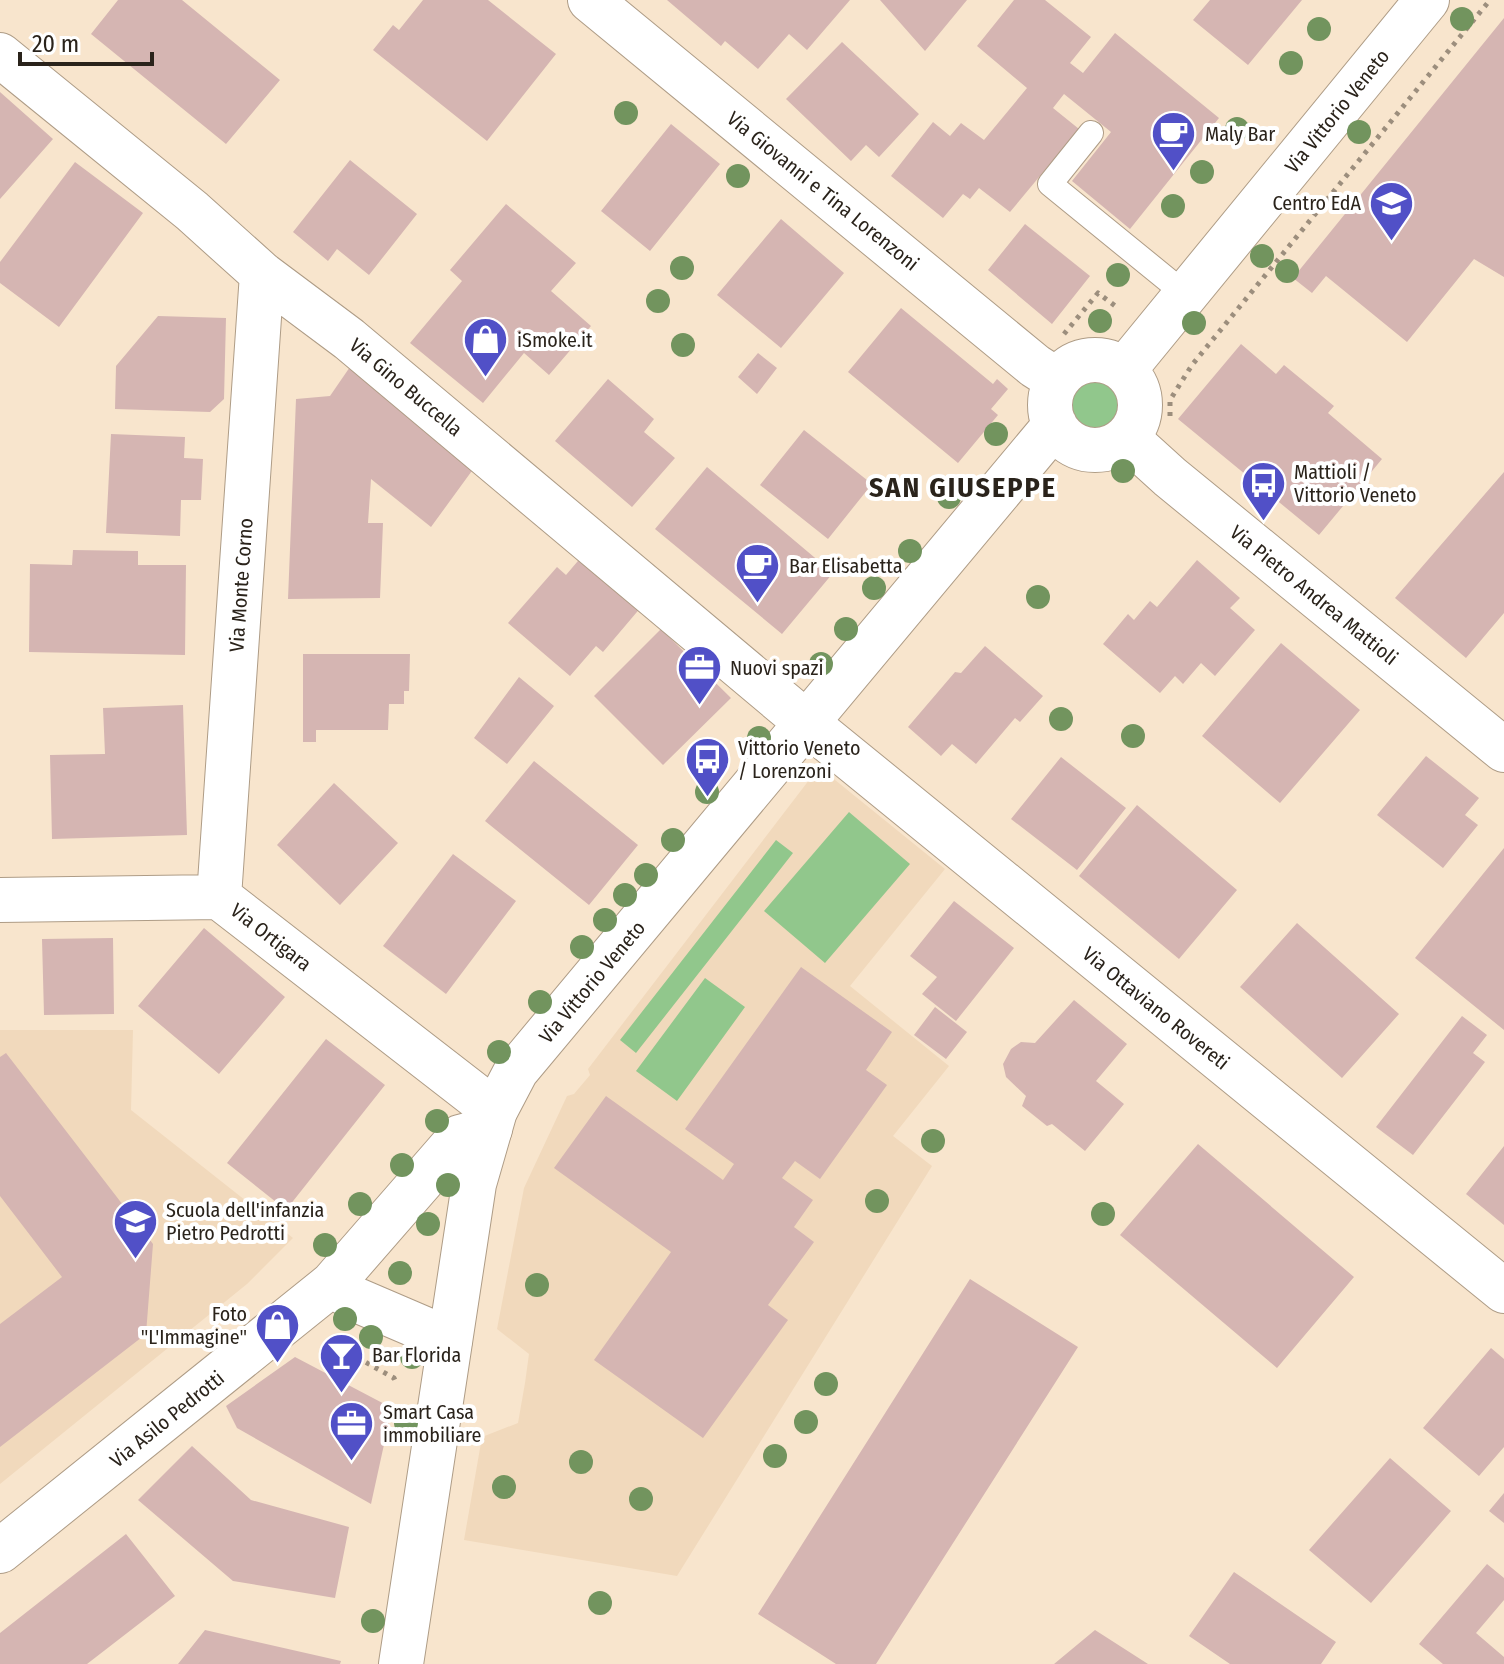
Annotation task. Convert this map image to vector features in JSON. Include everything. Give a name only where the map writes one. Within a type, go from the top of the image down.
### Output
[{"type":"street","name":"Via Giovanni e Tina Lorenzoni","points":[[590,0],[1035,366],[1057,380]]},
{"type":"street","name":"Via Vittorio Veneto","points":[[1124,370],[1427,0]]},
{"type":"street","name":"Via Gino Buccella","points":[[0,55],[192,211],[262,274],[349,339],[808,724]]},
{"type":"street","name":"Via Monte Corno","points":[[219,897],[262,274]]},
{"type":"street","points":[[1096,360],[1124,370],[1140,396],[1136,425],[1127,438],[1101,450],[1074,446],[1055,425],[1050,411],[1057,380],[1068,370],[1096,360]]},
{"type":"street","name":"Via Vittorio Veneto","points":[[401,1664],[474,1184],[492,1120],[516,1071],[1055,425]]},
{"type":"street","name":"Via Pietro Andrea Mattioli","points":[[1127,438],[1182,487],[1499,737]]},
{"type":"street","name":"Via Ottaviano Rovereti","points":[[808,724],[1504,1291]]},
{"type":"street","name":"Via Ortigara","points":[[0,900],[219,897],[492,1120]]},
{"type":"street","name":"Via Asilo Pedrotti","points":[[0,1551],[332,1284],[460,1137],[492,1120]]},
{"type":"street","points":[[332,1284],[352,1298],[450,1340]]},
{"type":"lane","points":[[1091,133],[1050,184],[1185,294]]},
{"type":"path","points":[[1192,365],[1490,0]]},
{"type":"path","points":[[320,1337],[394,1378],[398,1387]]},
{"type":"shaded area","points":[[819,767],[945,869],[850,986],[949,1066],[893,1136],[932,1166],[677,1576],[464,1540],[482,1437],[518,1423],[525,1383],[529,1354],[497,1329],[524,1188],[567,1096],[574,1094],[590,1075],[588,1069]]},
{"type":"shaded area","name":"Scuola dell'infanzia Pietro Pedrotti","points":[[0,1030],[133,1030],[131,1110],[293,1238],[247,1284],[0,1484]]},
{"type":"green space","points":[[1095,378],[1114,385],[1121,404],[1114,423],[1095,430],[1076,423],[1069,404],[1076,385]]},
{"type":"green space","points":[[849,812],[910,864],[825,963],[764,911]]},
{"type":"green space","points":[[776,840],[793,853],[636,1053],[620,1040]]},
{"type":"green space","points":[[705,978],[745,1007],[677,1101],[636,1071]]},
{"type":"building","points":[[118,0],[182,0],[280,80],[226,144],[91,34]]},
{"type":"building","points":[[423,0],[488,0],[556,54],[487,141],[373,50],[393,25],[399,30]]},
{"type":"building","points":[[667,0],[850,0],[807,50],[789,34],[758,69],[725,41],[721,46]]},
{"type":"building","points":[[880,0],[967,0],[925,51]]},
{"type":"building","points":[[1014,0],[1045,0],[1091,37],[1070,63],[1083,73],[1115,33],[1219,118],[1130,229],[1072,181],[1111,132],[1064,94],[1053,108],[1079,129],[1010,212],[979,188],[970,199],[963,194],[943,218],[891,176],[933,122],[950,136],[961,123],[984,140],[1027,88],[977,46]]},
{"type":"building","points":[[1210,0],[1302,0],[1248,65],[1193,20]]},
{"type":"building","points":[[1504,18],[1504,277],[1474,259],[1407,342],[1326,276],[1312,293],[1293,278]]},
{"type":"building","points":[[842,42],[919,114],[879,157],[866,145],[851,161],[786,99]]},
{"type":"building","points":[[0,92],[53,139],[0,199]]},
{"type":"building","points":[[671,124],[720,164],[650,251],[601,211]]},
{"type":"building","points":[[350,160],[417,214],[369,275],[337,249],[328,261],[293,232]]},
{"type":"building","points":[[75,162],[143,213],[59,327],[0,283],[0,262]]},
{"type":"building","points":[[506,204],[576,263],[551,291],[591,326],[549,375],[524,353],[483,403],[410,343],[462,281],[450,270]]},
{"type":"building","points":[[781,219],[844,273],[781,348],[717,295]]},
{"type":"building","points":[[1025,224],[1090,276],[1052,324],[988,270]]},
{"type":"building","points":[[901,308],[993,384],[997,379],[1008,389],[991,409],[998,415],[958,463],[848,372]]},
{"type":"building","points":[[158,316],[226,318],[224,399],[210,412],[115,409],[116,366]]},
{"type":"building","points":[[1241,344],[1276,374],[1284,365],[1334,406],[1328,413],[1382,459],[1319,535],[1178,419]]},
{"type":"building","points":[[758,353],[777,368],[757,394],[738,377]]},
{"type":"building","points":[[352,364],[474,468],[431,527],[371,479],[368,523],[383,523],[380,598],[288,599],[296,399],[330,396]]},
{"type":"building","points":[[608,379],[654,419],[644,432],[675,458],[632,507],[555,441]]},
{"type":"building","points":[[804,430],[872,484],[828,539],[760,485]]},
{"type":"building","points":[[111,434],[185,437],[184,458],[203,459],[201,500],[181,500],[180,536],[106,533]]},
{"type":"building","points":[[707,467],[833,573],[782,634],[655,529]]},
{"type":"building","points":[[1504,472],[1504,613],[1466,658],[1395,598]]},
{"type":"building","points":[[73,550],[138,551],[138,565],[186,565],[185,655],[29,652],[30,564],[72,565]]},
{"type":"building","points":[[583,555],[642,606],[603,652],[596,646],[570,676],[508,623],[557,567],[566,575]]},
{"type":"building","points":[[1197,560],[1240,598],[1230,608],[1255,630],[1215,676],[1201,663],[1183,684],[1175,676],[1160,693],[1103,644],[1128,614],[1134,620],[1150,601],[1157,607]]},
{"type":"building","points":[[661,629],[731,698],[663,765],[594,696]]},
{"type":"building","points":[[1281,643],[1360,710],[1280,803],[1202,736]]},
{"type":"building","points":[[985,646],[1043,696],[1020,722],[1015,718],[976,764],[952,744],[941,756],[908,727],[955,672],[961,673]]},
{"type":"building","points":[[303,654],[410,654],[409,691],[404,691],[404,704],[389,704],[388,730],[316,730],[316,742],[303,742]]},
{"type":"building","points":[[519,677],[554,706],[507,764],[474,738]]},
{"type":"building","points":[[183,705],[187,835],[52,839],[50,755],[105,754],[103,708]]},
{"type":"building","points":[[1426,756],[1479,798],[1465,815],[1478,825],[1443,868],[1377,815]]},
{"type":"building","points":[[1061,757],[1126,808],[1077,870],[1011,819]]},
{"type":"building","points":[[534,761],[638,845],[589,905],[485,821]]},
{"type":"building","points":[[334,783],[398,843],[340,905],[277,845]]},
{"type":"building","points":[[1137,805],[1237,890],[1179,959],[1079,876]]},
{"type":"building","points":[[1504,848],[1504,1030],[1415,958]]},
{"type":"building","points":[[453,854],[516,901],[446,994],[383,946]]},
{"type":"building","points":[[954,901],[1014,948],[956,1021],[922,994],[937,977],[910,956]]},
{"type":"building","points":[[1297,923],[1399,1014],[1342,1078],[1240,987]]},
{"type":"building","points":[[204,928],[285,997],[219,1074],[138,1006]]},
{"type":"building","points":[[113,938],[114,1014],[44,1015],[42,939]]},
{"type":"building","points":[[801,967],[892,1032],[866,1070],[887,1085],[820,1179],[795,1161],[782,1178],[813,1200],[794,1227],[814,1242],[768,1305],[788,1320],[703,1438],[594,1360],[671,1252],[554,1168],[606,1096],[723,1180],[734,1164],[685,1129]]},
{"type":"building","points":[[1074,1000],[1127,1044],[1096,1081],[1124,1104],[1085,1151],[1052,1124],[1047,1126],[1022,1106],[1026,1096],[1006,1077],[1003,1064],[1011,1049],[1021,1042],[1035,1043]]},
{"type":"building","points":[[935,1007],[967,1032],[946,1059],[914,1035]]},
{"type":"building","points":[[1462,1016],[1487,1035],[1473,1053],[1485,1062],[1413,1155],[1376,1127]]},
{"type":"building","points":[[326,1039],[385,1085],[286,1210],[227,1163]]},
{"type":"building","points":[[6,1053],[153,1244],[146,1334],[0,1447],[0,1324],[62,1277],[0,1196],[0,1057]]},
{"type":"building","points":[[1198,1144],[1354,1277],[1277,1368],[1120,1235]]},
{"type":"building","points":[[1504,1146],[1504,1225],[1466,1194]]},
{"type":"building","points":[[970,1279],[1078,1347],[876,1664],[836,1664],[758,1614]]},
{"type":"building","points":[[1491,1348],[1504,1359],[1504,1447],[1479,1476],[1423,1428]]},
{"type":"building","points":[[295,1357],[392,1408],[371,1504],[237,1428],[226,1406]]},
{"type":"building","points":[[192,1446],[251,1500],[349,1527],[335,1598],[233,1581],[138,1500]]},
{"type":"building","points":[[1390,1458],[1451,1511],[1371,1603],[1309,1550]]},
{"type":"building","points":[[1504,1493],[1504,1523],[1489,1511]]},
{"type":"building","points":[[126,1534],[175,1596],[87,1664],[0,1664],[0,1633]]},
{"type":"building","points":[[1487,1564],[1504,1578],[1504,1600],[1476,1633],[1504,1657],[1504,1664],[1443,1664],[1419,1644]]},
{"type":"building","points":[[1234,1572],[1336,1642],[1321,1664],[1230,1664],[1189,1636]]},
{"type":"building","points":[[205,1630],[341,1661],[340,1664],[178,1664]]},
{"type":"building","points":[[1095,1630],[1148,1664],[1054,1664]]},
{"type":"place","name":"Maly Bar","points":[[1174,173]]},
{"type":"place","name":"Centro EdA","points":[[1392,242]]},
{"type":"place","name":"iSmoke.it","points":[[486,379]]},
{"type":"place","name":"Mattioli / Vittorio Veneto","points":[[1263,522]]},
{"type":"place","name":"Bar Elisabetta","points":[[758,605]]},
{"type":"place","name":"Nuovi spazi","points":[[699,707]]},
{"type":"place","name":"Vittorio Veneto / Lorenzoni","points":[[707,798]]},
{"type":"place","name":"Scuola dell'infanzia Pietro Pedrotti","points":[[135,1261]]},
{"type":"place","name":"Foto \"L'Immagine\"","points":[[278,1365]]},
{"type":"place","name":"Bar Florida","points":[[341,1394]]},
{"type":"place","name":"Smart Casa immobiliare","points":[[352,1462]]},
{"type":"district","name":"SAN GIUSEPPE","points":[[963,487]]}]
